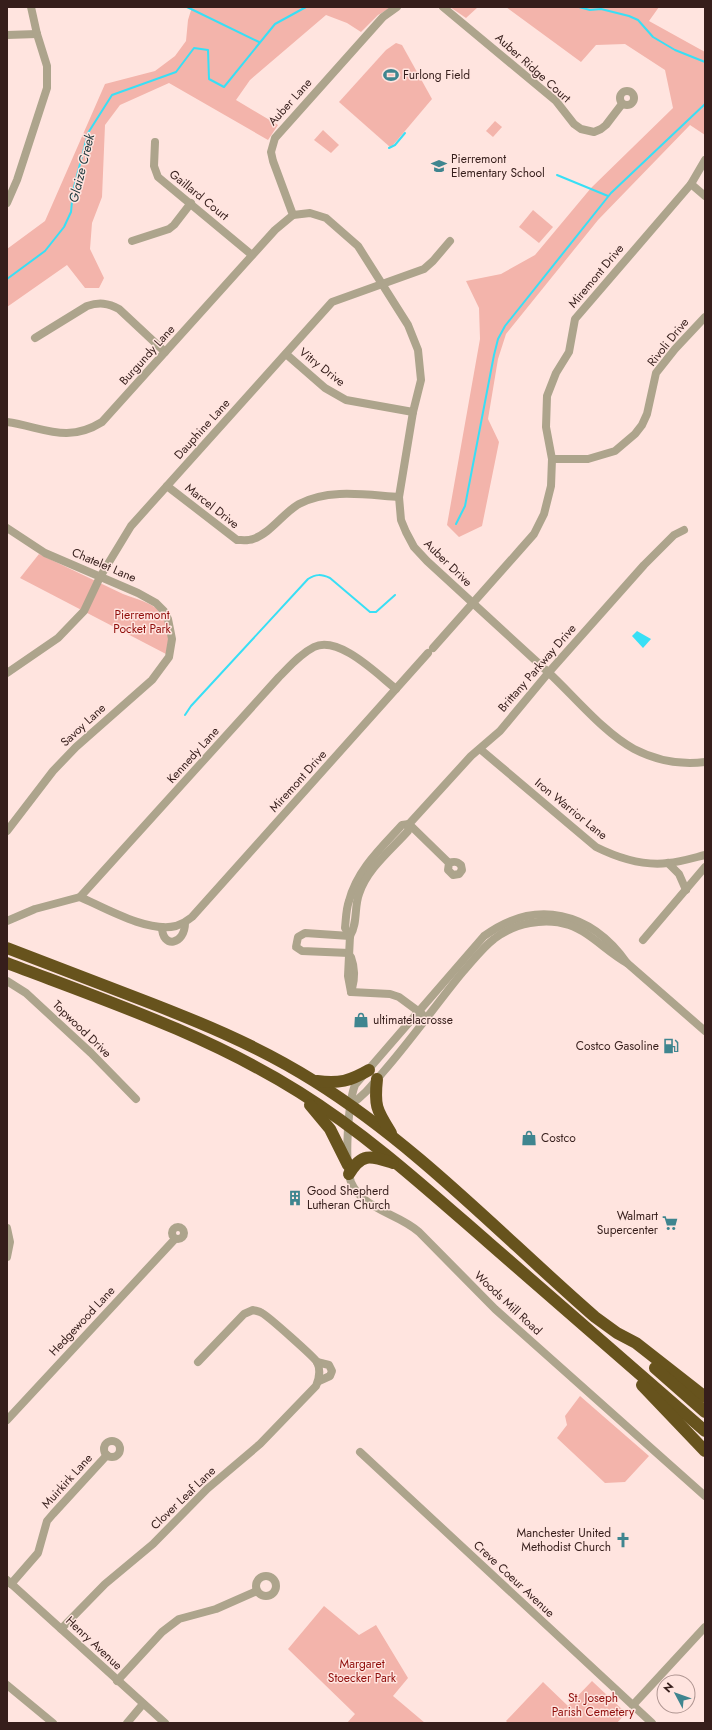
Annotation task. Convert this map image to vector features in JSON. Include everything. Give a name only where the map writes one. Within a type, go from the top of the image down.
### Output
[{"type":"highway","points":[[7,948],[225,1034],[270,1054],[314,1080],[395,1139],[441,1178],[595,1317],[617,1333],[636,1344],[705,1397]]},
{"type":"highway","points":[[7,963],[175,1028],[236,1056],[298,1092],[349,1125],[400,1166],[705,1430]]},
{"type":"highway","points":[[314,1080],[332,1083],[345,1082],[369,1070]]},
{"type":"highway","points":[[377,1079],[375,1103],[378,1111],[395,1139]]},
{"type":"highway","points":[[298,1092],[330,1128],[349,1169],[361,1158],[370,1157],[400,1166]]},
{"type":"highway","points":[[329,1112],[343,1109],[350,1105]]},
{"type":"highway","points":[[617,1333],[705,1412]]},
{"type":"highway","points":[[601,1340],[705,1451]]},
{"type":"street","points":[[7,203],[17,180],[47,88],[48,66],[37,34],[31,7]]},
{"type":"street","name":"Auber Lane","points":[[293,215],[273,162],[271,152],[275,138],[383,17],[397,7]]},
{"type":"street","name":"Auber Ridge Court","points":[[444,7],[556,101],[574,124],[580,129],[594,132],[601,129],[606,125],[622,104]]},
{"type":"street","points":[[7,35],[37,34]]},
{"type":"street","name":"Gaillard Court","points":[[155,142],[154,166],[158,178],[191,203],[252,255]]},
{"type":"street","name":"Miremont Drive","points":[[162,927],[164,936],[167,940],[173,942],[179,940],[183,935],[185,923],[204,905],[534,534],[544,514],[551,486],[552,459],[546,427],[547,396],[556,373],[569,352],[576,320],[691,184],[705,160]]},
{"type":"street","points":[[691,184],[705,196]]},
{"type":"street","points":[[132,241],[169,229],[174,225],[191,203]]},
{"type":"street","name":"Auber Drive","points":[[293,215],[310,213],[326,218],[358,246],[408,325],[418,350],[421,380],[413,412],[399,497],[401,520],[414,547],[427,561],[549,672],[616,737],[634,749],[660,760],[680,764],[705,762]]},
{"type":"street","name":"Burgundy Lane","points":[[7,422],[64,434],[83,432],[102,422],[275,230],[293,215]]},
{"type":"street","name":"Dauphine Lane","points":[[7,673],[58,638],[84,611],[100,577],[131,526],[332,302],[424,269],[450,241]]},
{"type":"street","points":[[34,338],[87,306],[94,303],[102,303],[111,304],[119,309],[166,352]]},
{"type":"street","name":"Rivoli Drive","points":[[552,459],[588,459],[615,451],[634,434],[642,425],[647,414],[656,373],[675,349],[705,316]]},
{"type":"street","name":"Vitry Drive","points":[[286,354],[325,388],[346,400],[413,412]]},
{"type":"street","name":"Marcel Drive","points":[[167,486],[237,540],[252,539],[261,535],[299,505],[318,497],[341,494],[399,497]]},
{"type":"street","name":"Chatelet Lane","points":[[7,528],[45,553],[156,603],[164,611],[168,619],[172,639]]},
{"type":"street","name":"Brittany Parkway Drive","points":[[418,1012],[399,997],[390,994],[351,992],[354,983],[354,966],[349,953],[350,936],[345,928],[348,902],[355,883],[373,857],[402,826],[409,824],[471,756],[500,731],[549,672],[644,565],[674,535],[684,530]]},
{"type":"street","name":"Savoy Lane","points":[[7,831],[53,771],[76,747],[152,680],[169,657],[172,648],[172,639]]},
{"type":"street","name":"Kennedy Lane","points":[[80,898],[300,656],[315,646],[334,646],[351,654],[396,689]]},
{"type":"street","name":"Iron Warrior Lane","points":[[480,749],[596,847],[609,854],[633,861],[668,863],[705,855]]},
{"type":"street","points":[[409,824],[449,863]]},
{"type":"street","points":[[668,863],[679,874],[686,890]]},
{"type":"street","points":[[643,940],[705,867]]},
{"type":"street","points":[[7,921],[35,909],[80,898],[141,923],[162,927],[185,923]]},
{"type":"street","name":"Woods Mill Road","points":[[627,963],[618,950],[584,924],[550,914],[522,916],[510,920],[484,936],[355,1085],[350,1105],[349,1169],[355,1189],[365,1200],[410,1224],[495,1309],[705,1496]]},
{"type":"street","points":[[350,1105],[365,1094],[484,947],[501,934],[520,926],[534,923],[557,922],[570,926],[590,936],[612,955],[627,963],[705,1030]]},
{"type":"street","points":[[349,953],[302,951],[296,947],[296,944],[298,937],[305,933],[350,936]]},
{"type":"street","name":"Topwood Drive","points":[[7,981],[26,992],[91,1053],[136,1099]]},
{"type":"street","points":[[418,1012],[426,1018]]},
{"type":"street","points":[[7,1257],[10,1242],[8,1230]]},
{"type":"street","name":"Hedgewood Lane","points":[[7,1420],[175,1239]]},
{"type":"street","name":"Clover Leaf Lane","points":[[61,1629],[105,1584],[153,1544],[207,1488],[260,1444],[316,1386],[318,1381],[330,1376],[332,1371],[329,1365],[317,1362],[274,1322],[262,1313],[253,1310],[244,1314],[198,1362]]},
{"type":"street","points":[[317,1362],[320,1374],[318,1381]]},
{"type":"street","name":"Creve Coeur Avenue","points":[[360,1452],[652,1723]]},
{"type":"street","name":"Muirkirk Lane","points":[[9,1582],[38,1553],[47,1522],[53,1514],[107,1455]]},
{"type":"street","name":"Henry Avenue","points":[[9,1582],[165,1723]]},
{"type":"street","points":[[117,1681],[162,1632],[175,1622],[185,1616],[216,1609],[257,1591]]},
{"type":"street","points":[[633,1705],[705,1628]]},
{"type":"street","points":[[7,1684],[53,1723]]},
{"type":"street","points":[[127,1723],[143,1704]]},
{"type":"green space","points":[[192,7],[392,7],[378,15],[361,32],[347,23],[326,15],[250,80],[236,100],[278,125],[268,140],[169,83],[120,105],[105,125],[102,197],[92,223],[90,249],[104,278],[99,288],[85,288],[67,265],[7,307],[7,249],[45,221],[105,84],[155,71],[175,56],[186,41],[188,20]]},
{"type":"green space","points":[[450,7],[478,7],[466,18]]},
{"type":"green space","points":[[506,7],[659,7],[649,21],[705,52],[705,135],[690,125],[598,220],[506,334],[498,359],[488,419],[499,442],[482,526],[459,537],[447,525],[480,339],[479,308],[466,281],[501,274],[535,255],[591,188],[673,108],[665,70],[625,44],[596,45],[581,62]]},
{"type":"green space","name":"Furlong Field","points":[[396,43],[402,45],[432,99],[390,147],[339,102],[386,50]]},
{"type":"green space","points":[[495,121],[502,127],[493,137],[486,131]]},
{"type":"green space","points":[[323,130],[339,145],[331,153],[314,140]]},
{"type":"green space","points":[[533,210],[553,227],[539,243],[519,227]]},
{"type":"green space","name":"Pierremont Pocket Park","points":[[39,554],[123,594],[148,603],[157,609],[164,618],[168,628],[168,644],[166,654],[20,578]]},
{"type":"green space","points":[[580,1396],[649,1456],[625,1482],[605,1483],[557,1438],[567,1425],[565,1416]]},
{"type":"green space","name":"Margaret Stoecker Park","points":[[324,1606],[359,1635],[376,1625],[408,1678],[393,1696],[425,1723],[347,1723],[355,1714],[288,1649]]},
{"type":"green space","name":"St. Joseph Parish Cemetery","points":[[592,1681],[626,1713],[617,1723],[508,1723],[506,1721],[543,1682],[568,1706]]},
{"type":"water","points":[[637,631],[651,639],[643,648],[632,636]]},
{"type":"waterway","points":[[187,7],[259,42]]},
{"type":"waterway","name":"Glaize Creek","points":[[7,279],[45,251],[64,227],[71,212],[73,191],[88,133],[112,95],[176,72],[194,48],[208,50],[209,79],[224,87],[275,24],[306,7]]},
{"type":"waterway","name":"Glaize Creek","points":[[579,7],[590,10],[601,9],[629,16],[638,20],[653,37],[675,50],[705,62]]},
{"type":"waterway","points":[[456,524],[465,506],[494,355],[498,339],[505,326],[611,193],[705,104]]},
{"type":"waterway","points":[[389,148],[395,145],[405,133]]},
{"type":"waterway","points":[[557,175],[608,196]]},
{"type":"waterway","points":[[185,715],[191,706],[311,577],[319,575],[330,578],[370,612],[376,612],[395,595]]},
{"type":"place","name":"Furlong Field","points":[[391,75]]},
{"type":"place","name":"Pierremont Elementary School","points":[[439,166]]},
{"type":"place","name":"ultimatelacrosse","points":[[361,1020]]},
{"type":"place","name":"Costco Gasoline","points":[[671,1046]]},
{"type":"place","name":"Costco","points":[[529,1138]]},
{"type":"place","name":"Good Shepherd Lutheran Church","points":[[295,1198]]},
{"type":"place","name":"Walmart Supercenter","points":[[670,1223]]},
{"type":"place","name":"Manchester United Methodist Church","points":[[623,1540]]}]
